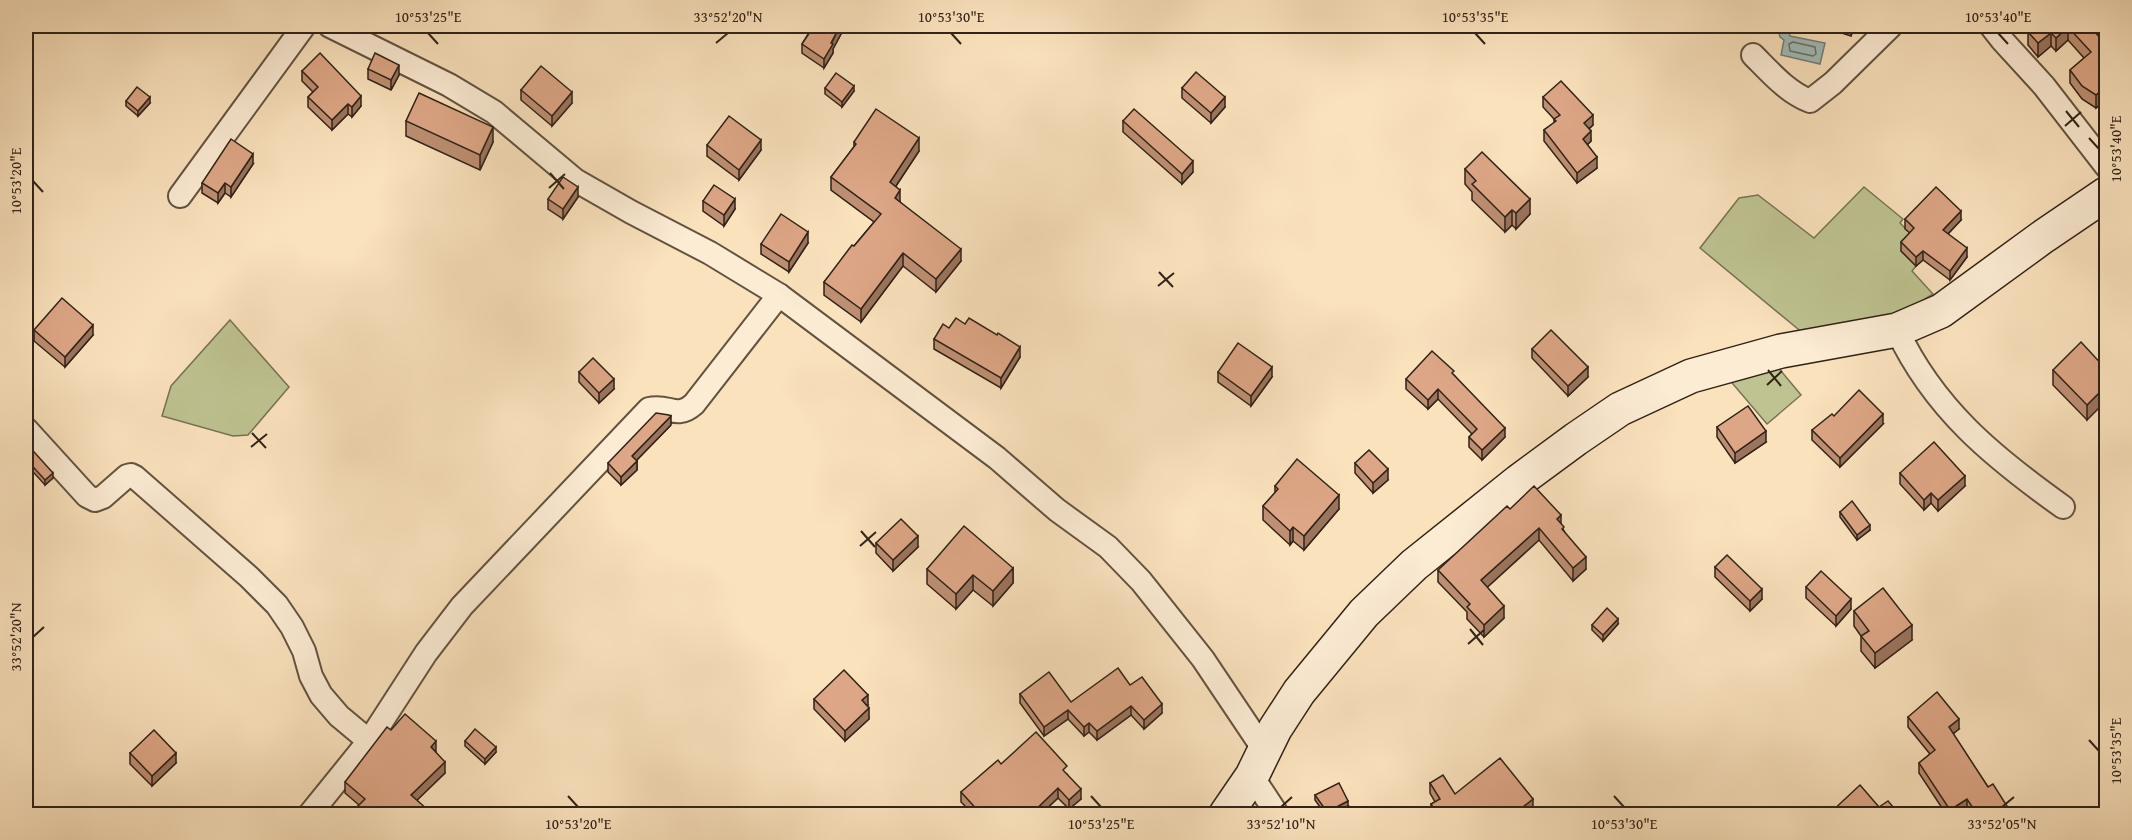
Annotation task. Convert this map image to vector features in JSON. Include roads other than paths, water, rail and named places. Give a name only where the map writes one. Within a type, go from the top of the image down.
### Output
[{"type":"street","points":[[180,196],[304,26]]},
{"type":"street","points":[[330,26],[449,85],[494,112],[575,180],[710,253],[779,296],[997,458],[1057,510],[1108,547],[1170,615],[1238,709],[1277,814]]},
{"type":"street","points":[[1753,55],[1784,86],[1801,98],[1810,101],[1833,83],[1891,26]]},
{"type":"street","points":[[1991,26],[2044,86],[2106,166]]},
{"type":"street","points":[[1226,814],[1299,692],[1365,613],[1414,566],[1576,439],[1620,409],[1691,376],[1781,351],[1897,330],[1941,311],[2106,194]]},
{"type":"street","points":[[310,814],[369,741],[426,653],[462,606],[649,409],[658,406],[680,413],[694,404],[779,296]]},
{"type":"street","points":[[1897,330],[1923,378],[1954,417],[1994,455],[2063,507]]},
{"type":"street","points":[[26,429],[87,496],[95,500],[103,497],[127,476],[135,477],[249,577],[276,605],[292,627],[321,695],[339,716],[369,741]]},
{"type":"water","points":[[1785,29],[1790,36],[1825,43],[1820,64],[1781,55],[1784,40],[1779,33]]}]
